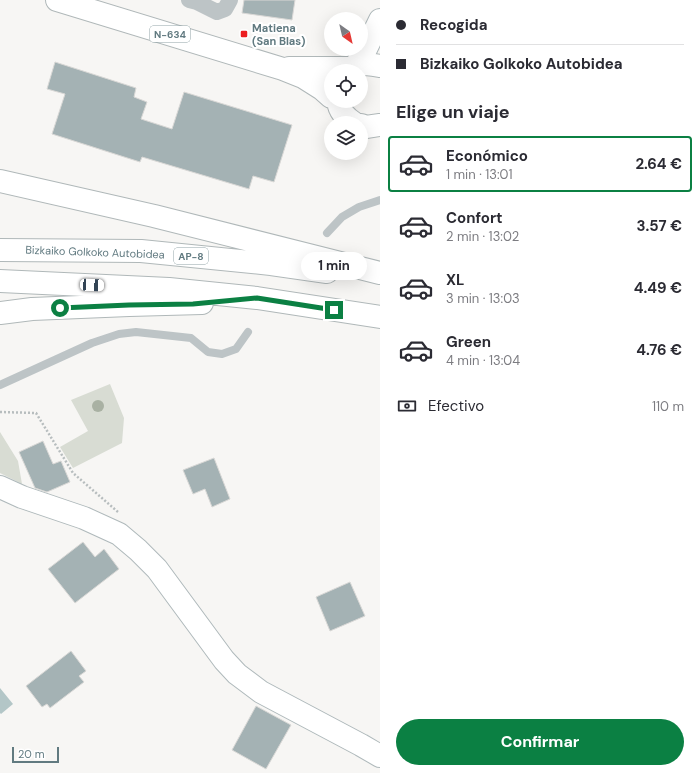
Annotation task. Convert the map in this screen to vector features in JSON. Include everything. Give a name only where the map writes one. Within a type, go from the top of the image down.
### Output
[{"type":"main road","name":"N-634","points":[[57,0],[283,68],[304,76],[324,91]]},
{"type":"main road","points":[[355,64],[366,49],[380,20]]},
{"type":"main road","name":"N-634","points":[[368,64],[380,66]]},
{"type":"main road","name":"N-634","points":[[283,68],[324,68]]},
{"type":"main road","points":[[0,181],[161,218],[380,273]]},
{"type":"main road","name":"Bizkaiko Golkoko Autobidea","points":[[0,250],[141,251],[271,264],[380,279]]},
{"type":"main road","points":[[0,281],[169,289],[257,298],[380,316]]},
{"type":"main road","points":[[0,313],[32,309],[193,304],[257,298]]},
{"type":"main road","points":[[0,487],[22,497],[84,518],[119,534],[157,569],[224,660],[238,674],[261,692],[380,756]]},
{"type":"street","points":[[188,0],[197,2],[217,12],[225,9],[230,0]]},
{"type":"lane","points":[[327,233],[342,217],[359,207],[380,200]]},
{"type":"lane","points":[[0,385],[92,343],[119,334],[136,332],[191,338],[208,352],[222,354],[236,349],[248,332]]},
{"type":"path","points":[[0,412],[36,413],[73,473],[122,516]]},
{"type":"shaded area","points":[[110,384],[124,418],[122,443],[73,468],[60,447],[88,431],[71,400]]},
{"type":"shaded area","points":[[0,432],[18,461],[22,484],[0,473]]},
{"type":"shaded area","points":[[0,688],[13,704],[1,714],[0,713]]},
{"type":"building","points":[[244,0],[295,0],[292,20],[242,13]]},
{"type":"building","points":[[55,62],[136,88],[134,97],[147,102],[141,119],[172,129],[184,92],[292,125],[274,182],[253,176],[249,189],[142,157],[140,162],[52,134],[65,94],[47,89]]},
{"type":"building","points":[[43,441],[53,464],[61,461],[70,482],[47,492],[35,488],[19,452]]},
{"type":"building","points":[[214,458],[230,499],[212,507],[205,489],[193,494],[183,470]]},
{"type":"building","points":[[83,542],[95,557],[104,549],[119,569],[75,603],[48,569]]},
{"type":"building","points":[[350,582],[365,616],[330,631],[316,597]]},
{"type":"building","points":[[71,651],[86,671],[79,676],[84,682],[50,708],[47,704],[42,707],[26,686]]},
{"type":"building","points":[[256,706],[291,725],[266,769],[232,750]]},
{"type":"place","name":"Matiena (San Blas)","points":[[244,34]]},
{"type":"route","points":[[60,308],[193,304],[257,298],[334,310]]}]
